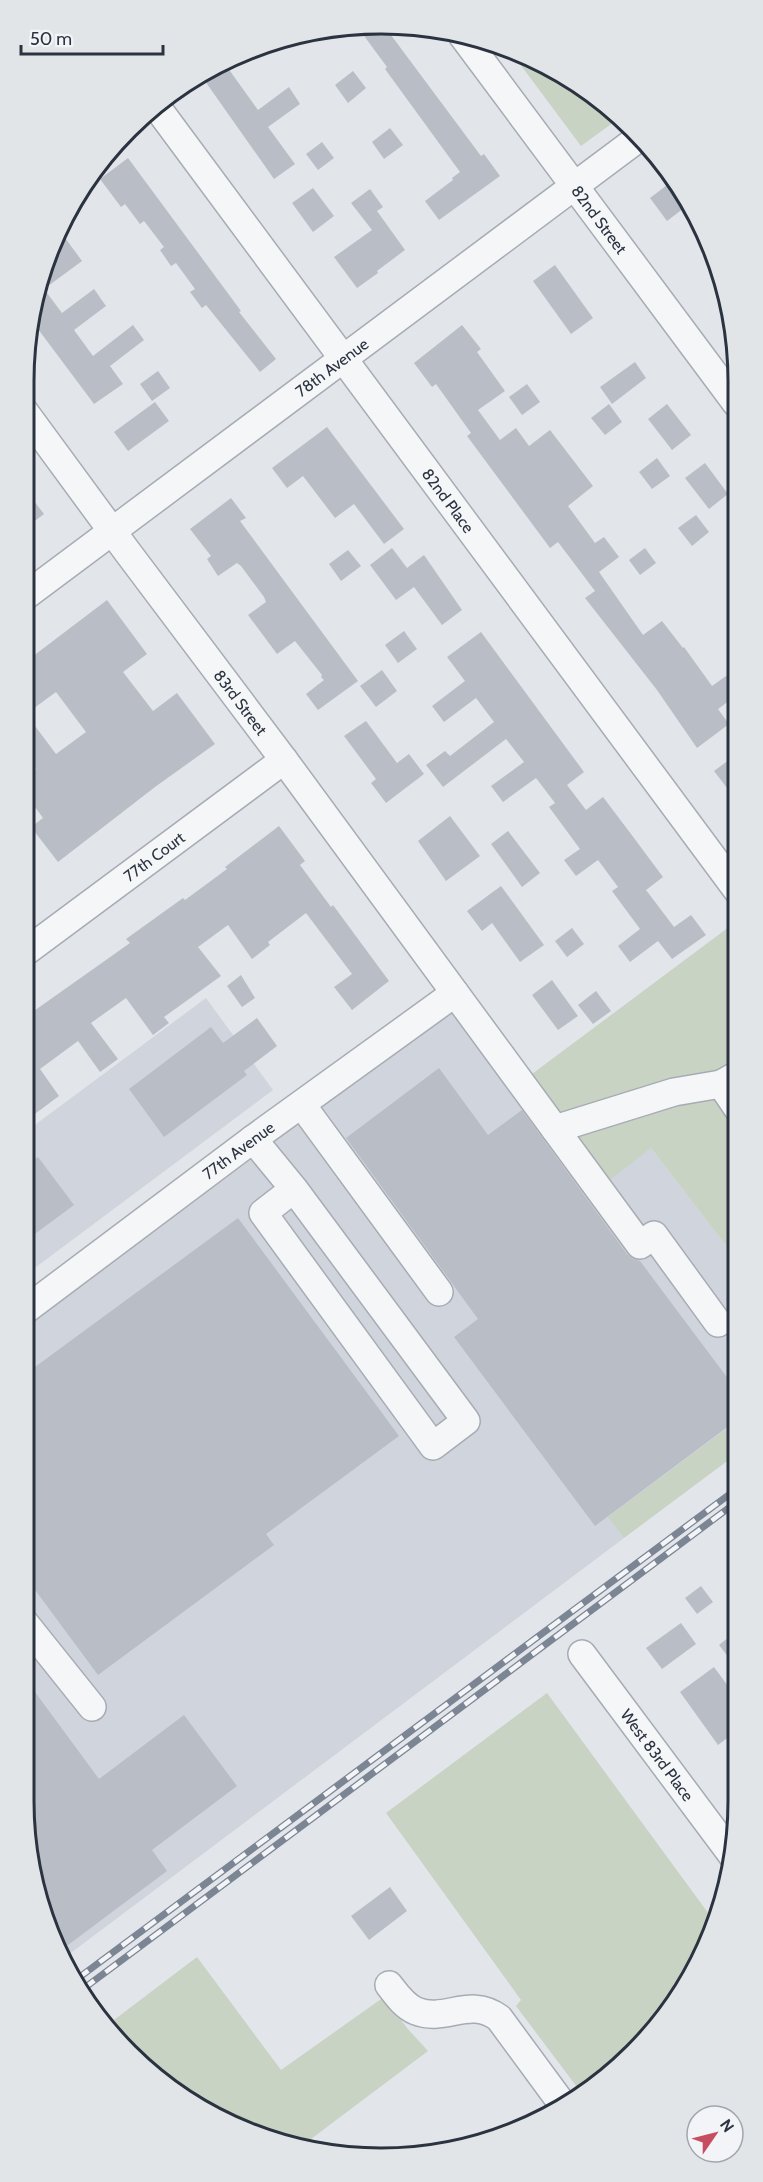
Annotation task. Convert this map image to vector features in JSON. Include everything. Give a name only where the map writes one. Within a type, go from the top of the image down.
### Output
[{"type":"street","name":"82nd Street","points":[[470,46],[728,392]]},
{"type":"street","name":"82nd Place","points":[[162,113],[728,878]]},
{"type":"street","name":"78th Avenue","points":[[34,590],[633,143]]},
{"type":"street","name":"83rd Street","points":[[34,425],[284,760],[640,1245],[654,1235],[718,1323]]},
{"type":"street","name":"77th Court","points":[[34,947],[284,760]]},
{"type":"street","name":"77th Avenue","points":[[34,1303],[253,1139],[455,993]]},
{"type":"street","points":[[555,1129],[674,1092],[728,1079]]},
{"type":"street","points":[[302,1104],[439,1292]]},
{"type":"street","points":[[253,1139],[294,1189],[466,1421],[433,1446],[263,1213],[294,1189]]},
{"type":"street","points":[[34,1634],[92,1707]]},
{"type":"street","name":"West 83rd Place","points":[[582,1654],[726,1847]]},
{"type":"street","points":[[388,1985],[402,2002],[427,2014],[475,2008],[484,2009],[499,2018],[558,2099]]},
{"type":"shaded area","points":[[473,993],[609,1179],[651,1148],[728,1248],[728,1428],[609,1517],[624,1538],[70,1954],[46,1890],[35,1823],[34,1318]]},
{"type":"shaded area","points":[[206,998],[273,1090],[34,1269],[34,1126]]},
{"type":"green space","points":[[519,63],[574,93],[612,123],[581,146]]},
{"type":"green space","points":[[728,928],[728,1248],[651,1148],[610,1180],[532,1074]]},
{"type":"green space","points":[[728,1427],[728,1460],[624,1538],[608,1517]]},
{"type":"green space","points":[[547,1693],[709,1914],[693,1954],[657,2012],[627,2046],[577,2087],[516,2006],[521,2000],[386,1813]]},
{"type":"green space","points":[[197,1957],[281,2070],[384,1997],[428,2051],[310,2140],[249,2121],[208,2101],[170,2076],[136,2046],[113,2020]]},
{"type":"building","points":[[391,34],[481,156],[484,154],[500,176],[439,220],[425,201],[460,172],[385,69],[387,67],[363,35]]},
{"type":"building","points":[[229,70],[258,110],[289,87],[300,104],[268,127],[295,164],[274,179],[206,82]]},
{"type":"building","points":[[353,71],[366,88],[348,103],[335,85]]},
{"type":"building","points":[[390,128],[403,145],[384,159],[372,142]]},
{"type":"building","points":[[322,142],[334,158],[318,170],[306,154]]},
{"type":"building","points":[[128,158],[241,311],[239,312],[276,359],[260,372],[206,305],[202,308],[190,292],[195,289],[176,263],[171,266],[160,250],[164,247],[144,221],[140,224],[125,204],[121,207],[100,179]]},
{"type":"building","points":[[667,185],[683,209],[667,221],[650,198]]},
{"type":"building","points":[[313,188],[334,216],[313,232],[292,203]]},
{"type":"building","points":[[370,189],[383,207],[377,211],[405,250],[357,288],[334,257],[372,230],[351,203]]},
{"type":"building","points":[[66,238],[82,261],[48,286]]},
{"type":"building","points":[[555,265],[593,318],[571,334],[533,281]]},
{"type":"building","points":[[94,289],[106,306],[74,330],[93,356],[133,325],[144,340],[110,366],[123,384],[94,404],[38,329],[46,292],[62,313]]},
{"type":"building","points":[[462,325],[481,349],[477,352],[505,391],[478,410],[500,440],[516,428],[529,446],[550,430],[593,486],[568,506],[595,543],[604,537],[619,557],[599,572],[643,635],[662,621],[712,686],[726,676],[728,702],[718,709],[728,725],[697,748],[657,690],[585,598],[595,591],[558,542],[550,548],[467,436],[471,433],[436,384],[432,387],[414,363]]},
{"type":"building","points":[[635,362],[646,378],[612,404],[600,387]]},
{"type":"building","points":[[158,371],[170,388],[152,401],[140,384]]},
{"type":"building","points":[[527,384],[540,402],[522,415],[509,397]]},
{"type":"building","points":[[155,402],[169,421],[128,451],[114,432]]},
{"type":"building","points":[[609,404],[622,422],[605,435],[591,418]]},
{"type":"building","points":[[667,404],[691,435],[672,450],[648,419]]},
{"type":"building","points":[[327,427],[404,529],[384,544],[354,504],[335,518],[303,476],[287,488],[272,468]]},
{"type":"building","points":[[657,458],[670,476],[652,489],[639,472]]},
{"type":"building","points":[[705,463],[728,494],[709,509],[685,478]]},
{"type":"building","points":[[231,498],[246,518],[240,521],[358,681],[318,710],[306,694],[324,680],[322,675],[295,641],[277,654],[248,615],[266,602],[264,597],[237,563],[218,576],[207,559],[211,556],[190,529]]},
{"type":"building","points":[[34,501],[44,514],[34,522]]},
{"type":"building","points":[[696,515],[709,532],[692,546],[678,528]]},
{"type":"building","points":[[392,548],[407,568],[424,555],[462,610],[442,625],[414,587],[396,600],[370,565]]},
{"type":"building","points":[[645,548],[656,563],[640,575],[629,560]]},
{"type":"building","points":[[348,550],[361,566],[341,581],[329,564]]},
{"type":"building","points":[[107,600],[147,654],[123,672],[153,711],[177,693],[215,744],[58,862],[34,831],[34,825],[43,818],[34,806],[34,771],[36,769],[34,766],[34,725],[56,754],[86,732],[56,692],[34,708],[34,655]]},
{"type":"building","points":[[404,631],[417,649],[398,663],[385,645]]},
{"type":"building","points":[[481,632],[584,772],[567,785],[586,810],[603,797],[663,877],[646,890],[674,927],[691,915],[706,935],[672,959],[658,941],[630,962],[618,946],[640,929],[612,891],[618,887],[598,860],[576,876],[564,860],[580,849],[549,807],[555,803],[536,778],[503,802],[491,786],[524,762],[506,739],[443,787],[426,765],[445,751],[450,756],[494,722],[476,698],[444,722],[432,706],[465,681],[447,657]]},
{"type":"building","points":[[382,670],[397,691],[376,707],[360,686]]},
{"type":"building","points":[[366,721],[397,763],[409,754],[424,774],[386,803],[371,783],[376,779],[344,736]]},
{"type":"building","points":[[728,761],[728,789],[714,771]]},
{"type":"building","points":[[450,816],[480,856],[446,881],[418,841]]},
{"type":"building","points":[[279,826],[305,861],[300,865],[331,907],[333,905],[389,981],[352,1010],[334,987],[352,974],[306,913],[268,942],[270,945],[252,959],[228,925],[198,947],[221,976],[164,1017],[169,1023],[153,1035],[126,998],[91,1023],[118,1059],[100,1072],[78,1041],[40,1069],[59,1096],[34,1115],[34,1011],[130,943],[126,939],[183,898],[185,900],[227,869],[225,867]]},
{"type":"building","points":[[508,831],[540,873],[522,887],[491,844]]},
{"type":"building","points":[[501,886],[544,945],[520,962],[492,923],[482,931],[467,911]]},
{"type":"building","points":[[572,928],[584,944],[567,957],[555,941]]},
{"type":"building","points":[[241,975],[255,998],[242,1007],[227,986]]},
{"type":"building","points":[[552,980],[578,1016],[558,1030],[532,995]]},
{"type":"building","points":[[596,991],[611,1011],[593,1024],[578,1005]]},
{"type":"building","points":[[257,1018],[277,1046],[244,1071],[247,1075],[164,1137],[129,1089],[211,1027],[223,1043]]},
{"type":"building","points":[[439,1068],[488,1135],[522,1110],[627,1254],[640,1261],[728,1379],[728,1426],[595,1526],[454,1337],[478,1319],[346,1138]]},
{"type":"building","points":[[38,1157],[74,1205],[34,1235],[34,1160]]},
{"type":"building","points":[[238,1218],[399,1436],[266,1534],[274,1545],[98,1675],[34,1589],[34,1368]]},
{"type":"building","points":[[701,1586],[713,1602],[697,1614],[685,1598]]},
{"type":"building","points":[[681,1623],[696,1644],[662,1669],[646,1648]]},
{"type":"building","points":[[728,1638],[728,1657],[719,1645]]},
{"type":"building","points":[[714,1667],[728,1686],[728,1737],[718,1745],[680,1692]]},
{"type":"building","points":[[34,1691],[99,1779],[184,1715],[237,1786],[152,1850],[167,1871],[67,1946],[46,1890],[37,1846],[34,1801]]},
{"type":"building","points":[[390,1887],[407,1911],[369,1940],[351,1916]]},
{"type":"railway","points":[[82,1975],[728,1495]]},
{"type":"railway","points":[[88,1985],[728,1508]]}]
